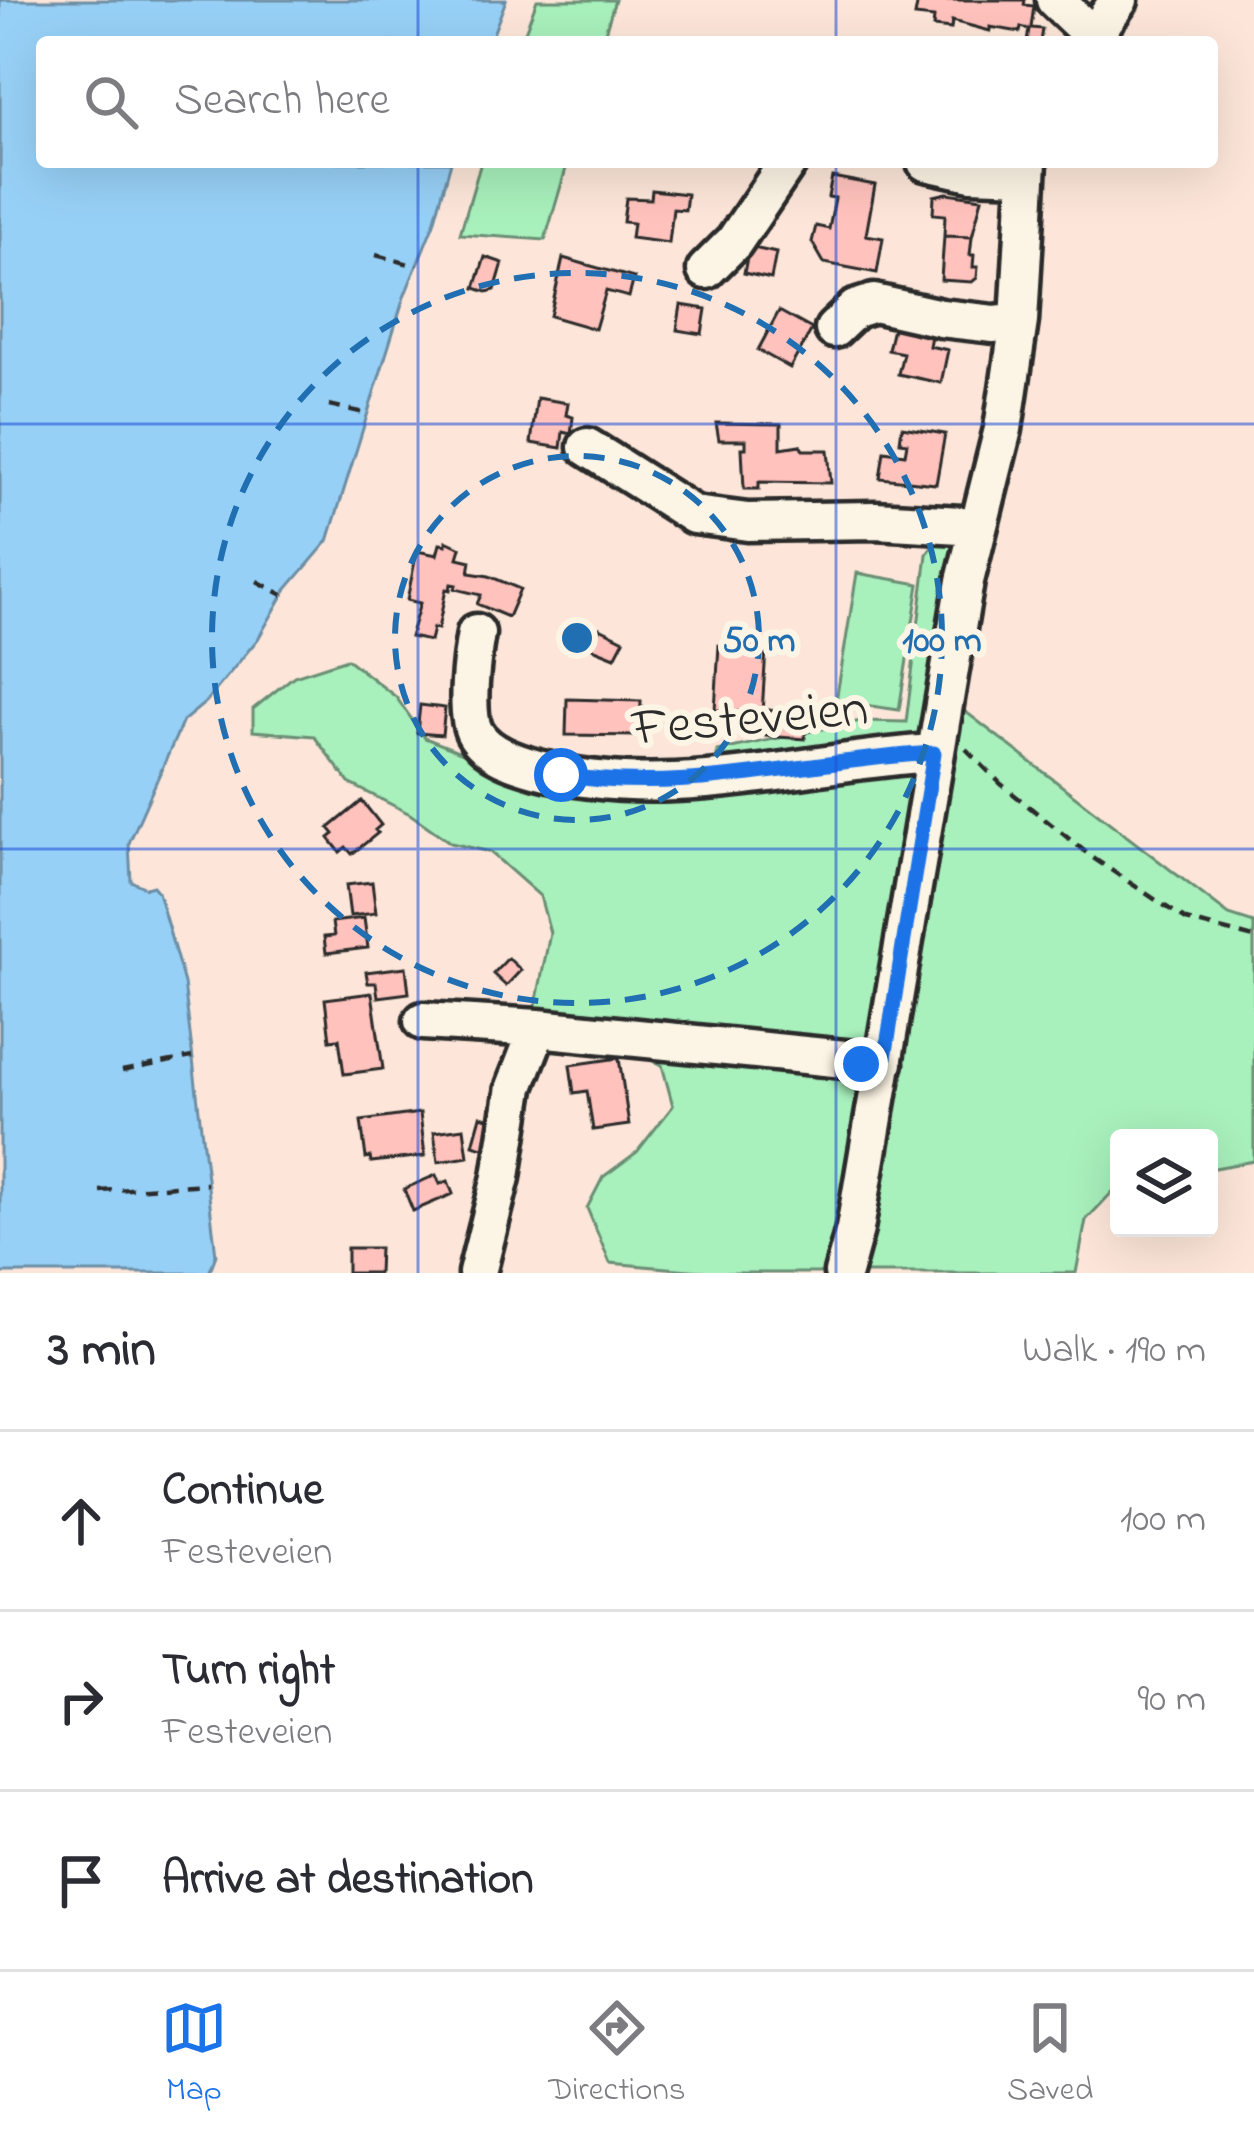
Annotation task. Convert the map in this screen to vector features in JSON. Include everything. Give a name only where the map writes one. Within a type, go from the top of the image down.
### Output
[{"type":"street","points":[[1055,0],[1088,36]]},
{"type":"street","points":[[1093,36],[1119,0]]},
{"type":"street","points":[[706,270],[734,242],[784,168]]},
{"type":"street","name":"Festeveien","points":[[843,1273],[884,1064],[936,740],[977,526],[1003,429],[1019,321],[1027,168],[971,172],[953,168]]},
{"type":"street","points":[[834,329],[855,309],[874,303],[941,318],[994,324],[1019,321]]},
{"type":"street","points":[[587,447],[694,514],[748,522],[875,520],[977,526]]},
{"type":"street","name":"Festeveien","points":[[476,633],[471,662],[472,727],[490,749],[541,770],[607,783],[725,779],[936,740]]},
{"type":"street","points":[[423,1021],[538,1028],[884,1064]]},
{"type":"street","points":[[477,1273],[501,1177],[514,1088],[538,1028]]},
{"type":"path","points":[[376,254],[417,266]]},
{"type":"path","points":[[329,405],[369,414]]},
{"type":"path","points":[[257,581],[283,595]]},
{"type":"path","points":[[936,740],[1093,858],[1186,920],[1254,938]]},
{"type":"path","points":[[122,1071],[192,1057]]},
{"type":"path","points":[[100,1191],[208,1184]]},
{"type":"green space","points":[[537,0],[615,0],[604,36],[523,36]]},
{"type":"green space","points":[[479,168],[566,168],[545,240],[460,234]]},
{"type":"green space","points":[[940,535],[964,536],[934,717],[966,712],[1229,915],[1254,923],[1254,1161],[1218,1167],[1218,1129],[1110,1129],[1110,1195],[1086,1220],[1076,1273],[724,1273],[610,1263],[587,1208],[603,1177],[637,1152],[673,1106],[662,1065],[535,1010],[550,933],[540,896],[490,852],[451,843],[410,814],[349,783],[314,736],[253,731],[253,709],[294,676],[347,659],[396,697],[425,738],[511,772],[717,794],[717,751],[861,721],[906,722],[927,554]]},
{"type":"green space","points":[[857,573],[919,584],[899,710],[836,701]]},
{"type":"water","points":[[0,0],[506,0],[492,36],[36,36],[36,168],[449,168],[328,541],[286,590],[258,639],[206,702],[183,721],[129,843],[131,881],[153,886],[158,892],[184,983],[216,1255],[209,1273],[0,1273]]},
{"type":"building","points":[[918,0],[1025,0],[1024,5],[1034,6],[1031,28],[1042,29],[1041,36],[1028,36],[1029,29],[1021,27],[1020,32],[990,27],[990,31],[952,21],[951,29],[933,27],[934,18],[915,16]]},
{"type":"building","points":[[832,177],[875,185],[866,235],[883,238],[877,273],[824,263],[812,242],[816,226],[829,229],[835,198],[828,197]]},
{"type":"building","points":[[652,190],[687,194],[685,210],[673,209],[669,243],[631,238],[633,223],[623,222],[626,198],[651,199]]},
{"type":"building","points":[[934,196],[982,198],[972,237],[944,236],[945,215],[933,214]]},
{"type":"building","points":[[944,236],[972,237],[970,255],[974,255],[973,267],[978,267],[972,282],[941,280]]},
{"type":"building","points":[[749,247],[776,253],[771,279],[744,273]]},
{"type":"building","points":[[485,257],[503,263],[495,290],[487,292],[475,288]]},
{"type":"building","points":[[563,258],[634,278],[629,297],[606,291],[595,329],[550,316]]},
{"type":"building","points":[[681,305],[706,309],[702,334],[677,330]]},
{"type":"building","points":[[779,311],[812,329],[790,368],[758,350]]},
{"type":"building","points":[[893,328],[931,336],[929,346],[948,350],[941,383],[898,374],[903,353],[888,350]]},
{"type":"building","points":[[537,398],[568,403],[566,415],[573,417],[571,434],[563,432],[561,448],[531,443]]},
{"type":"building","points":[[716,423],[781,424],[781,448],[800,445],[803,450],[828,450],[831,483],[759,482],[759,489],[744,489],[742,448],[746,440],[719,440]]},
{"type":"building","points":[[902,427],[945,434],[936,484],[880,478],[884,451],[905,454],[907,443],[900,442]]},
{"type":"building","points":[[446,541],[461,548],[458,558],[471,561],[469,573],[520,589],[508,617],[477,604],[481,595],[451,584],[430,641],[410,637],[420,603],[407,600],[417,551],[437,555]]},
{"type":"building","points":[[600,628],[624,640],[615,657],[590,647]]},
{"type":"building","points":[[719,645],[766,649],[762,713],[715,710]]},
{"type":"building","points":[[567,699],[641,701],[640,736],[566,735]]},
{"type":"building","points":[[420,705],[445,708],[442,735],[417,733]]},
{"type":"building","points":[[768,710],[806,713],[805,739],[766,736]]},
{"type":"building","points":[[362,801],[381,825],[375,830],[378,833],[352,854],[346,847],[340,852],[329,838],[334,834],[329,828]]},
{"type":"building","points":[[372,882],[376,913],[350,916],[346,885]]},
{"type":"building","points":[[364,918],[368,948],[326,953],[324,937],[334,936],[332,922]]},
{"type":"building","points":[[508,958],[521,970],[506,986],[493,974]]},
{"type":"building","points":[[406,967],[409,993],[378,997],[376,983],[368,983],[366,972]]},
{"type":"building","points":[[372,993],[383,1069],[344,1074],[339,1039],[330,1040],[325,999]]},
{"type":"building","points":[[619,1058],[629,1125],[593,1130],[587,1091],[574,1093],[570,1065]]},
{"type":"building","points":[[420,1113],[425,1156],[371,1162],[366,1158],[361,1121]]},
{"type":"building","points":[[481,1116],[495,1120],[487,1149],[473,1145]]},
{"type":"building","points":[[464,1128],[468,1157],[438,1162],[434,1132]]},
{"type":"building","points":[[436,1175],[440,1184],[448,1181],[453,1194],[413,1211],[404,1189]]},
{"type":"building","points":[[347,1248],[379,1248],[378,1273],[347,1273]]},
{"type":"route","points":[[561,775],[641,784],[725,779],[934,753],[884,1064],[861,1064]]}]
